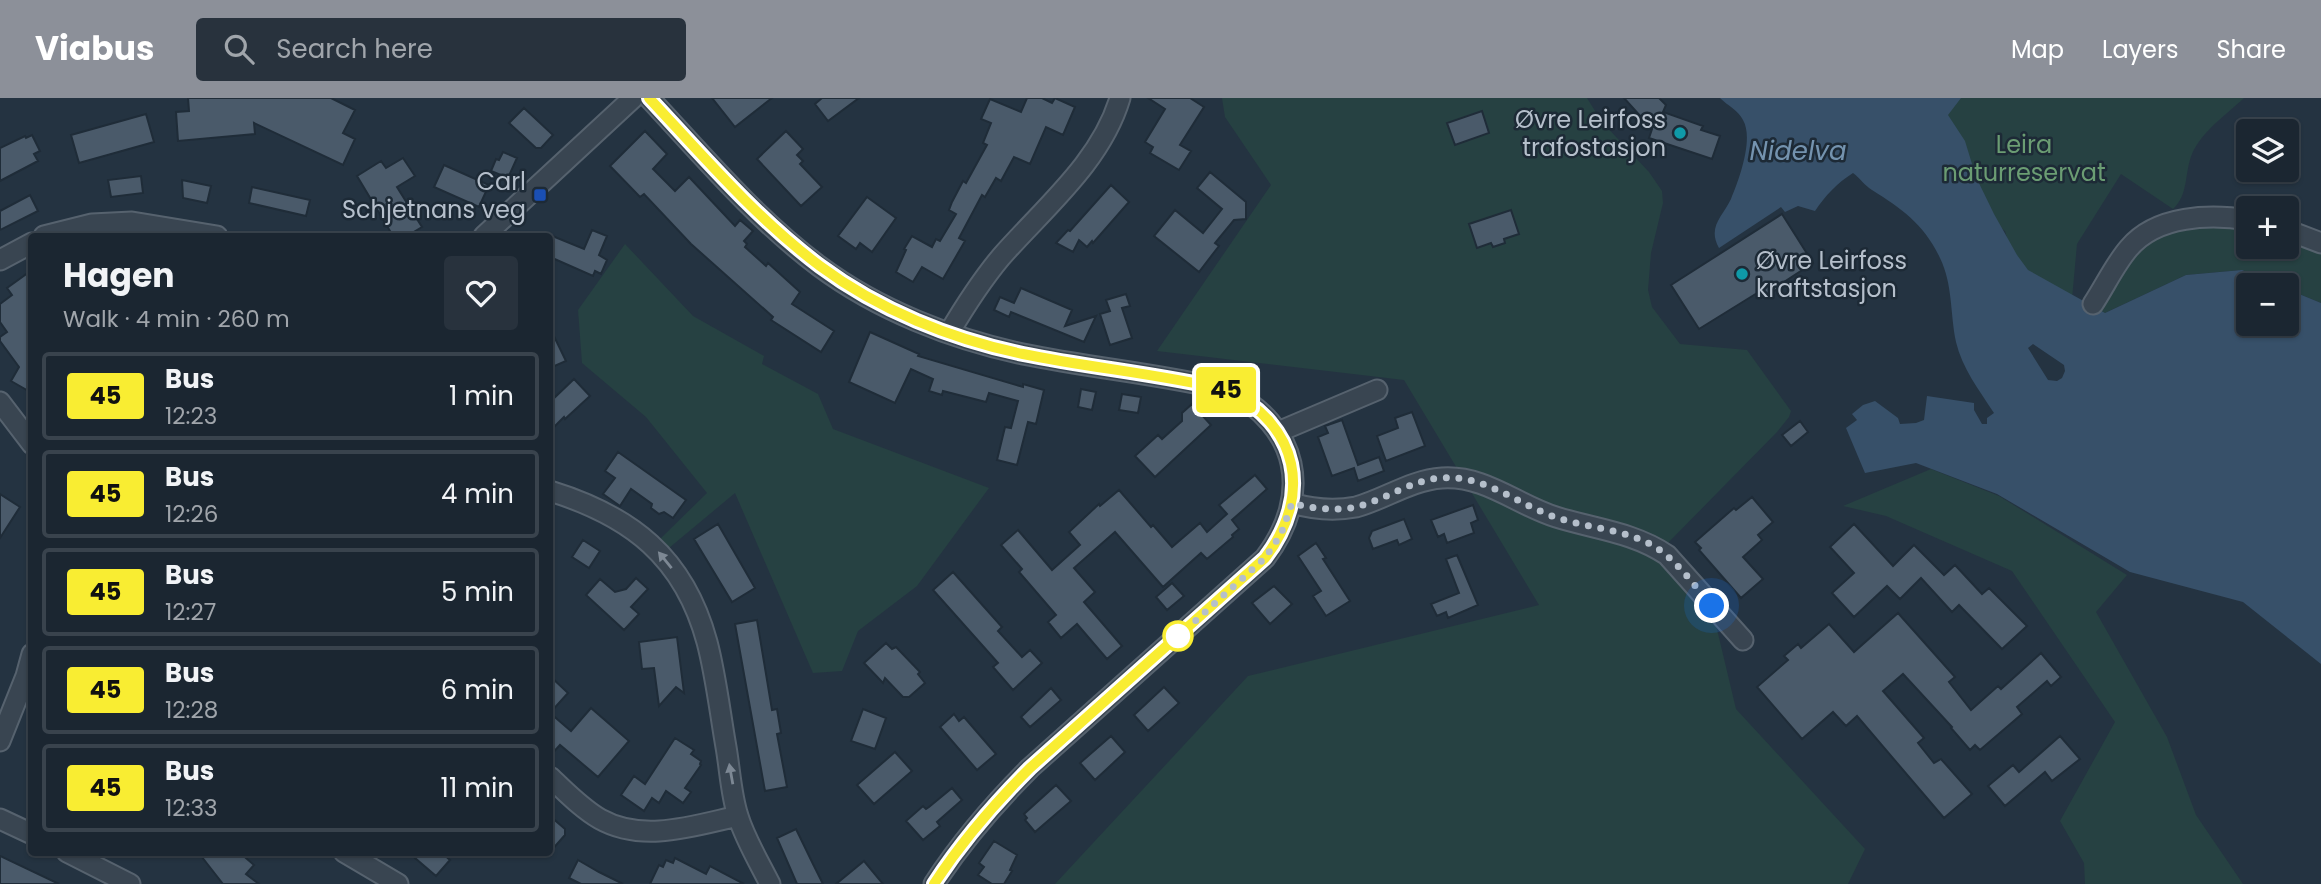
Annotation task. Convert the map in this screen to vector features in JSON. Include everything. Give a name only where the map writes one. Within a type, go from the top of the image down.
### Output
[{"type":"street","points":[[487,233],[633,98]]},
{"type":"street","points":[[649,98],[749,205],[821,267],[891,309],[949,333],[1023,354],[1227,390],[1258,409],[1278,432],[1287,451],[1294,482],[1292,503],[1281,534],[1265,558],[1030,768],[995,803],[965,839],[934,884]]},
{"type":"street","points":[[949,333],[974,291],[1100,145],[1120,98]]},
{"type":"street","points":[[2094,304],[2129,248],[2149,233],[2171,223],[2203,217],[2236,219]]},
{"type":"street","points":[[56,233],[92,224],[132,222],[199,233]]},
{"type":"street","points":[[2299,235],[2321,243]]},
{"type":"street","points":[[0,260],[28,245]]},
{"type":"street","points":[[1278,432],[1377,390]]},
{"type":"street","points":[[0,402],[28,439]]},
{"type":"street","points":[[1292,503],[1318,509],[1355,507],[1427,480],[1443,477],[1463,478],[1484,484],[1555,517],[1631,536],[1651,545],[1667,555],[1743,640]]},
{"type":"street","points":[[553,492],[577,499],[624,522],[659,551],[682,581],[695,607],[707,643],[738,816],[770,884]]},
{"type":"street","points":[[0,741],[28,669]]},
{"type":"street","points":[[553,780],[599,818],[629,830],[663,831],[738,816]]},
{"type":"street","points":[[0,819],[28,832]]},
{"type":"street","points":[[75,856],[130,884]]},
{"type":"street","points":[[351,856],[398,884]]},
{"type":"green space","points":[[1222,98],[1587,98],[1602,122],[1649,172],[1662,191],[1663,203],[1651,253],[1648,290],[1652,307],[1680,344],[1747,350],[1791,411],[1777,432],[1664,547],[1716,625],[1736,709],[1865,849],[1848,884],[1055,884],[1248,676],[1539,605],[1404,380],[1157,351],[1271,185],[1225,117]]},
{"type":"green space","name":"Leira naturreservat","points":[[1947,98],[2244,98],[2208,131],[2196,146],[2182,197],[2173,209],[2121,174],[2077,244],[2071,310],[2013,259],[2005,231],[1979,211],[1943,107]]},
{"type":"green space","points":[[2186,225],[2236,226],[2236,259],[2299,259],[2299,241],[2321,249],[2321,303],[2299,294],[2299,273],[2249,273],[2242,270],[2186,275],[2105,313],[2097,310],[2128,258],[2161,233]]},
{"type":"green space","points":[[625,244],[693,316],[764,356],[762,364],[818,394],[833,429],[989,488],[917,586],[858,631],[842,671],[813,673],[735,493],[669,548],[659,540],[707,493],[646,417],[582,363],[578,310]]},
{"type":"green space","points":[[1931,469],[1999,496],[2127,575],[2096,612],[2167,737],[2196,815],[2243,884],[2085,884],[2084,863],[2060,821],[2115,722],[2012,571],[1886,516],[1843,506]]},
{"type":"water","name":"Nidelva","points":[[1720,98],[1961,98],[1948,115],[1965,141],[1976,177],[1994,214],[2028,270],[2105,313],[2186,275],[2242,270],[2249,273],[2236,273],[2236,336],[2299,336],[2299,294],[2321,303],[2321,664],[2243,602],[2130,572],[1997,494],[1916,463],[1865,473],[1846,428],[1857,420],[1852,414],[1863,405],[1875,401],[1898,418],[1900,424],[1924,420],[1927,396],[1974,403],[1974,410],[1982,424],[1987,424],[1987,418],[1994,413],[1962,361],[1956,342],[1944,268],[1934,246],[1919,227],[1853,173],[1832,190],[1815,211],[1798,206],[1785,212],[1781,207],[1719,248],[1715,228],[1738,181],[1746,148],[1746,128],[1736,111]],"holes":[[[2033,344],[2064,365],[2065,371],[2057,381],[2048,380],[2028,348]]]},
{"type":"building","points":[[188,98],[331,98],[355,110],[343,133],[355,139],[343,165],[254,123],[255,134],[178,141],[176,112],[189,111]]},
{"type":"building","points":[[712,98],[772,98],[735,127]]},
{"type":"building","points":[[822,98],[859,98],[828,121],[815,104]]},
{"type":"building","points":[[1027,98],[1042,98],[1052,103],[1055,98],[1075,107],[1063,135],[1046,127],[1030,164],[1014,157],[1001,181],[996,178],[985,197],[982,195],[959,238],[965,241],[943,279],[922,267],[913,282],[896,272],[912,236],[932,247],[936,239],[940,241],[956,214],[949,210],[952,202],[987,145],[983,143],[991,123],[981,119],[990,99],[1021,112]]},
{"type":"building","points":[[1148,98],[1190,98],[1204,107],[1180,145],[1191,151],[1179,170],[1150,153],[1153,147],[1145,142],[1165,109]]},
{"type":"building","name":"Øvre Leirfoss trafostasjon","points":[[1624,98],[1659,98],[1666,105],[1663,112],[1703,126],[1701,130],[1720,136],[1712,159],[1649,138],[1652,129]]},
{"type":"building","points":[[524,108],[553,135],[541,148],[536,148],[509,123]]},
{"type":"building","points":[[1482,111],[1489,133],[1455,145],[1447,123]]},
{"type":"building","points":[[146,114],[154,142],[79,163],[71,135]]},
{"type":"building","points":[[645,131],[667,154],[653,169],[675,191],[689,177],[735,226],[740,220],[753,231],[744,241],[747,244],[745,247],[766,266],[768,263],[800,292],[792,304],[834,331],[821,352],[771,320],[773,317],[691,244],[644,194],[640,197],[610,166]]},
{"type":"building","points":[[786,131],[803,149],[797,155],[803,161],[800,164],[822,187],[801,206],[757,159]]},
{"type":"building","points":[[32,135],[40,151],[34,154],[38,161],[0,181],[0,148]]},
{"type":"building","points":[[503,152],[517,158],[508,178],[491,171],[496,159],[499,160]]},
{"type":"building","points":[[403,158],[415,176],[397,187],[422,227],[412,233],[391,233],[357,176],[381,161],[386,168]]},
{"type":"building","points":[[444,165],[489,185],[479,207],[434,187]]},
{"type":"building","points":[[1210,172],[1246,202],[1246,219],[1234,220],[1215,243],[1219,246],[1199,272],[1154,236],[1175,210],[1203,233],[1222,209],[1197,188]]},
{"type":"building","points":[[141,176],[143,193],[111,197],[108,180]]},
{"type":"building","points":[[182,180],[211,186],[207,203],[183,198]]},
{"type":"building","points":[[1111,185],[1129,202],[1093,243],[1092,241],[1087,247],[1079,240],[1073,252],[1056,243],[1070,231]]},
{"type":"building","points":[[252,187],[310,200],[306,216],[249,203]]},
{"type":"building","points":[[30,195],[38,211],[0,230],[0,211]]},
{"type":"building","points":[[867,197],[896,218],[872,252],[860,243],[856,249],[838,236]]},
{"type":"building","points":[[1511,210],[1519,234],[1504,239],[1505,243],[1493,247],[1491,243],[1477,248],[1469,224]]},
{"type":"building","name":"Øvre Leirfoss kraftstasjon","points":[[1782,214],[1813,263],[1766,296],[1762,290],[1699,329],[1671,285]]},
{"type":"building","points":[[592,230],[607,236],[599,255],[607,260],[601,274],[595,271],[593,276],[553,258],[553,236],[584,249]]},
{"type":"building","points":[[28,273],[28,391],[11,381],[19,367],[0,341],[0,337],[7,332],[0,322],[0,304],[12,295],[7,288]]},
{"type":"building","points":[[1021,288],[1072,310],[1065,326],[1096,316],[1084,342],[1011,312],[1009,317],[994,310],[1000,297],[1014,303]]},
{"type":"building","points":[[1126,294],[1130,306],[1122,308],[1132,338],[1110,345],[1100,314],[1110,311],[1106,300]]},
{"type":"building","points":[[870,332],[919,354],[918,356],[1023,387],[1023,384],[1044,390],[1036,424],[1028,422],[1017,465],[997,460],[1005,427],[1011,428],[1018,401],[989,393],[986,402],[943,391],[942,395],[929,391],[933,379],[911,369],[895,403],[849,382]]},
{"type":"building","points":[[553,334],[566,361],[553,367]]},
{"type":"building","points":[[574,379],[590,396],[553,428],[553,399]]},
{"type":"building","points":[[1081,389],[1096,392],[1092,410],[1078,407]]},
{"type":"building","points":[[1122,394],[1141,397],[1138,413],[1119,410]]},
{"type":"building","points":[[1192,404],[1211,425],[1155,477],[1135,456],[1158,435],[1162,439],[1182,421],[1182,413]]},
{"type":"building","points":[[1412,412],[1425,446],[1386,461],[1377,436],[1398,428],[1395,418]]},
{"type":"building","points":[[1342,420],[1358,465],[1379,457],[1384,471],[1358,481],[1354,468],[1332,476],[1318,437],[1328,433],[1325,426]]},
{"type":"building","points":[[1800,421],[1808,432],[1791,446],[1782,435]]},
{"type":"building","points":[[618,452],[686,500],[673,518],[664,512],[659,514],[651,508],[652,504],[631,489],[620,506],[603,494],[615,478],[605,471]]},
{"type":"building","points":[[1255,475],[1267,489],[1232,520],[1239,529],[1233,537],[1207,559],[1201,553],[1163,587],[1115,532],[1074,568],[1095,592],[1084,602],[1122,646],[1107,659],[1077,624],[1061,638],[1048,622],[1056,615],[1019,572],[1022,569],[1001,545],[1018,530],[1052,570],[1080,545],[1069,532],[1099,504],[1100,506],[1119,490],[1172,547],[1200,523],[1207,532],[1227,514],[1219,505]]},
{"type":"building","points":[[0,494],[20,507],[0,538]]},
{"type":"building","points":[[1752,497],[1773,522],[1758,535],[1762,540],[1743,557],[1763,579],[1741,598],[1695,542],[1734,508],[1736,510]]},
{"type":"building","points":[[1473,505],[1478,520],[1471,523],[1474,533],[1447,543],[1444,534],[1438,537],[1431,520]]},
{"type":"building","points":[[1404,519],[1412,539],[1399,545],[1397,540],[1373,549],[1369,538],[1372,531]]},
{"type":"building","points":[[718,524],[755,588],[732,602],[694,539]]},
{"type":"building","points":[[1854,524],[1893,566],[1914,545],[1944,575],[1955,565],[1982,594],[1989,588],[2027,626],[2002,649],[1959,605],[1952,612],[1921,578],[1900,599],[1887,586],[1854,617],[1832,593],[1854,573],[1830,547]]},
{"type":"building","points":[[583,540],[600,551],[589,568],[572,557]]},
{"type":"building","points":[[1316,543],[1350,601],[1326,616],[1313,596],[1321,591],[1298,556]]},
{"type":"building","points":[[1457,555],[1478,605],[1448,618],[1446,612],[1437,616],[1431,604],[1459,593],[1446,559]]},
{"type":"building","points":[[953,572],[1002,627],[998,631],[1022,657],[1030,650],[1042,663],[1013,690],[993,667],[998,663],[933,590]]},
{"type":"building","points":[[636,578],[648,589],[631,607],[639,614],[624,630],[586,595],[600,579],[615,592],[626,589]]},
{"type":"building","points":[[1172,583],[1184,596],[1167,610],[1156,597]]},
{"type":"building","points":[[1274,586],[1292,604],[1270,624],[1252,603]]},
{"type":"building","points":[[1898,613],[1955,677],[1949,682],[1971,710],[1998,686],[2001,689],[2041,653],[2061,677],[2051,686],[2047,681],[2017,707],[2022,714],[1980,750],[1975,745],[1970,750],[1903,674],[1883,691],[1924,738],[1918,743],[1934,763],[1941,759],[1972,794],[1944,818],[1857,716],[1846,726],[1833,712],[1802,739],[1757,687],[1788,660],[1784,656],[1798,644],[1801,648],[1829,624],[1854,652]]},
{"type":"building","points":[[757,620],[772,710],[777,709],[781,733],[777,734],[787,787],[765,791],[735,624]]},
{"type":"building","points":[[677,637],[684,693],[676,687],[659,706],[654,668],[642,669],[639,642]]},
{"type":"building","points":[[886,643],[892,649],[896,647],[920,672],[918,674],[925,683],[909,697],[903,697],[885,678],[883,683],[864,663]]},
{"type":"building","points":[[553,679],[568,693],[553,710]]},
{"type":"building","points":[[1164,687],[1179,703],[1148,731],[1134,715]]},
{"type":"building","points":[[1051,688],[1061,700],[1030,727],[1021,717]]},
{"type":"building","points":[[591,708],[629,741],[598,777],[560,745],[553,753],[553,716],[571,731]]},
{"type":"building","points":[[863,709],[886,718],[875,749],[851,741]]},
{"type":"building","points":[[954,714],[959,721],[964,717],[996,754],[977,770],[940,727]]},
{"type":"building","points":[[1111,736],[1125,752],[1095,780],[1080,763]]},
{"type":"building","points":[[2060,736],[2080,759],[2052,781],[2045,772],[2005,806],[1988,786],[2013,765],[2019,772]]},
{"type":"building","points":[[675,738],[694,750],[691,754],[701,761],[685,788],[691,792],[683,803],[666,791],[659,803],[652,798],[644,811],[621,795],[634,776],[645,784]]},
{"type":"building","points":[[895,752],[912,771],[874,804],[857,785]]},
{"type":"building","points":[[1056,785],[1071,801],[1035,832],[1025,820],[1027,818],[1024,814]]},
{"type":"building","points":[[952,788],[962,800],[937,822],[940,826],[923,840],[906,821],[923,806],[926,809]]},
{"type":"building","points":[[553,819],[565,829],[565,835],[553,849]]},
{"type":"building","points":[[796,829],[823,884],[797,884],[777,838]]},
{"type":"building","points":[[994,841],[1017,855],[1004,884],[992,884],[978,875],[984,867],[979,863]]},
{"type":"building","points":[[0,856],[59,884],[0,884]]},
{"type":"building","points":[[201,856],[244,856],[254,865],[246,874],[259,884],[223,884]]},
{"type":"building","points":[[413,856],[446,856],[450,860],[436,876]]},
{"type":"building","points":[[675,858],[706,874],[710,866],[744,884],[650,884],[659,865],[663,867],[666,860],[673,863]]},
{"type":"building","points":[[578,860],[623,884],[581,884],[569,878]]},
{"type":"building","points":[[864,861],[883,884],[836,884]]},
{"type":"bus line","name":"45","points":[[649,98],[749,205],[784,237],[821,267],[891,309],[935,328],[1023,354],[1227,390],[1258,409],[1278,432],[1287,451],[1294,482],[1292,503],[1281,534],[1265,558],[1030,768],[995,803],[965,839],[934,884]]},
{"type":"place","name":"Øvre Leirfoss trafostasjon","points":[[1680,133]]},
{"type":"place","name":"Carl Schjetnans veg","points":[[540,195]]},
{"type":"place","name":"Øvre Leirfoss kraftstasjon","points":[[1742,274]]},
{"type":"route","points":[[1178,636],[1173,641],[1265,558],[1281,534],[1292,503],[1318,509],[1355,507],[1427,480],[1443,477],[1463,478],[1484,484],[1555,517],[1631,536],[1651,545],[1667,555],[1712,606]]}]
